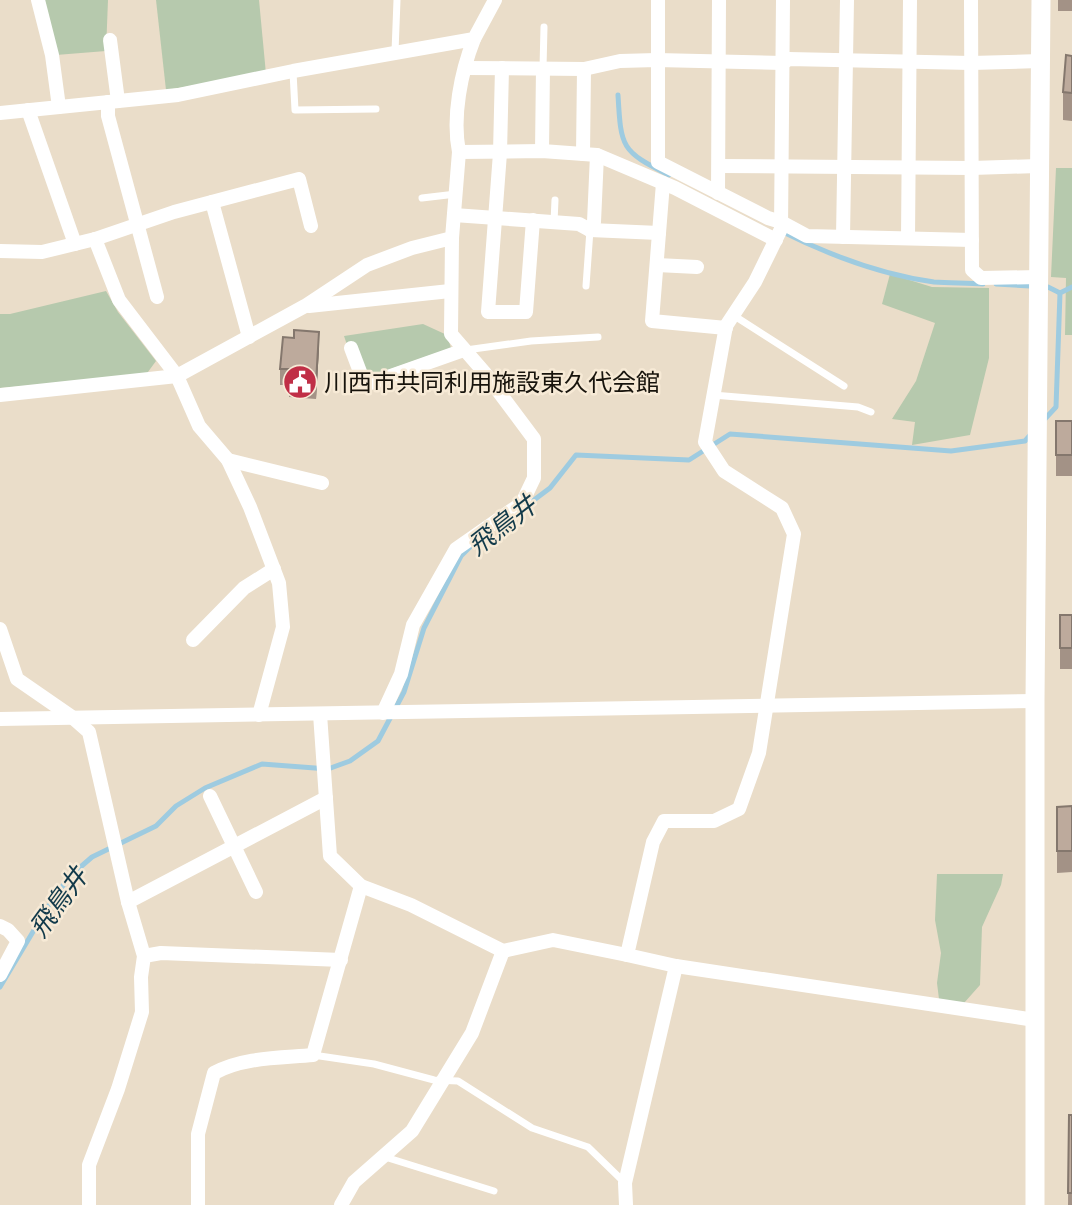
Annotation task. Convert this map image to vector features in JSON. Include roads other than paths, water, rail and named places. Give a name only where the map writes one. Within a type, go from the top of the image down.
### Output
[{"type":"street","points":[[38,0],[52,55],[59,107]]},
{"type":"street","points":[[383,713],[401,674],[413,625],[456,549],[522,503],[534,478],[534,439],[512,407],[451,334],[452,238],[459,152],[456,139],[461,87],[467,56],[495,0]]},
{"type":"street","points":[[658,0],[657,162],[807,236],[972,240]]},
{"type":"street","points":[[718,193],[719,0]]},
{"type":"street","points":[[627,955],[653,842],[664,821],[714,821],[739,809],[759,753],[794,534],[782,508],[724,471],[705,442],[726,328],[755,282],[781,229],[783,0]]},
{"type":"street","points":[[843,237],[846,0]]},
{"type":"street","points":[[908,238],[909,0]]},
{"type":"street","points":[[971,0],[972,270],[981,278],[1039,277]]},
{"type":"street","points":[[1035,1205],[1035,701],[1041,0]]},
{"type":"street","points":[[0,113],[178,94],[474,39]]},
{"type":"street","points":[[110,40],[113,101],[108,116],[158,298]]},
{"type":"street","points":[[466,68],[584,69],[620,61],[657,60],[783,63],[789,59],[971,63],[1040,61]]},
{"type":"street","points":[[502,68],[500,153],[488,312],[531,312],[533,220]]},
{"type":"street","points":[[542,151],[543,68]]},
{"type":"street","points":[[584,69],[594,222],[590,229]]},
{"type":"street","points":[[28,110],[75,244]]},
{"type":"street","points":[[459,152],[542,151],[590,155],[663,183],[776,240]]},
{"type":"street","points":[[719,166],[1038,166]]},
{"type":"street","points":[[0,251],[42,252],[299,179],[311,226]]},
{"type":"street","points":[[663,183],[652,321],[726,328]]},
{"type":"street","points":[[212,202],[249,337]]},
{"type":"street","points":[[454,215],[659,233]]},
{"type":"street","points":[[0,395],[177,376],[306,306],[367,265],[412,248],[452,238]]},
{"type":"street","points":[[95,239],[119,300],[177,376],[199,426],[228,460],[279,583],[283,627],[259,715]]},
{"type":"street","points":[[656,265],[697,267]]},
{"type":"street","points":[[306,306],[450,291]]},
{"type":"street","points":[[351,348],[365,385],[464,350]]},
{"type":"street","points":[[228,460],[322,483]]},
{"type":"street","points":[[193,640],[244,588],[274,569]]},
{"type":"street","points":[[0,629],[17,679],[89,732],[128,902],[144,956],[141,977],[142,1012],[118,1089],[89,1165],[89,1205]]},
{"type":"street","points":[[0,719],[1035,701]]},
{"type":"street","points":[[320,714],[330,856],[362,886],[411,905],[503,951],[553,940],[676,966],[1035,1020]]},
{"type":"street","points":[[209,796],[256,892]]},
{"type":"street","points":[[128,902],[326,798]]},
{"type":"street","points":[[198,1205],[198,1134],[214,1073],[225,1067],[259,1060],[313,1055],[362,886]]},
{"type":"street","points":[[0,926],[18,941],[0,975]]},
{"type":"street","points":[[341,1205],[354,1182],[412,1131],[472,1033],[503,951]]},
{"type":"street","points":[[144,956],[161,953],[341,960]]},
{"type":"street","points":[[626,1205],[625,1183],[676,966]]},
{"type":"lane","points":[[395,52],[397,0]]},
{"type":"lane","points":[[543,68],[544,27]]},
{"type":"lane","points":[[293,71],[295,110],[376,109]]},
{"type":"lane","points":[[422,198],[456,194]]},
{"type":"lane","points":[[554,222],[555,200]]},
{"type":"lane","points":[[586,286],[590,229]]},
{"type":"lane","points":[[733,314],[844,386]]},
{"type":"lane","points":[[464,350],[531,341],[598,337]]},
{"type":"lane","points":[[713,395],[858,407],[872,412]]},
{"type":"lane","points":[[313,1055],[374,1064],[434,1080],[458,1081],[532,1128],[587,1147],[625,1183]]},
{"type":"lane","points":[[382,1156],[494,1191]]},
{"type":"waterway","points":[[618,95],[620,126],[627,146],[641,160],[669,175]]},
{"type":"waterway","points":[[781,231],[817,248],[875,269],[934,282],[983,284]]},
{"type":"waterway","points":[[996,284],[1048,287],[1060,293]]},
{"type":"waterway","name":"飛鳥井","points":[[1043,421],[1056,407],[1060,293],[1072,287]]},
{"type":"waterway","name":"飛鳥井","points":[[526,506],[550,488],[576,455],[689,460],[730,434],[951,451],[1025,441],[1032,433]]},
{"type":"waterway","name":"飛鳥井","points":[[0,987],[69,877],[92,857],[156,826],[176,806],[205,788],[262,764],[328,769],[350,761],[378,741],[404,692],[424,628],[461,556],[470,547]]},
{"type":"place","name":"川西市共同利用施設東久代会館","points":[[300,382]]}]
